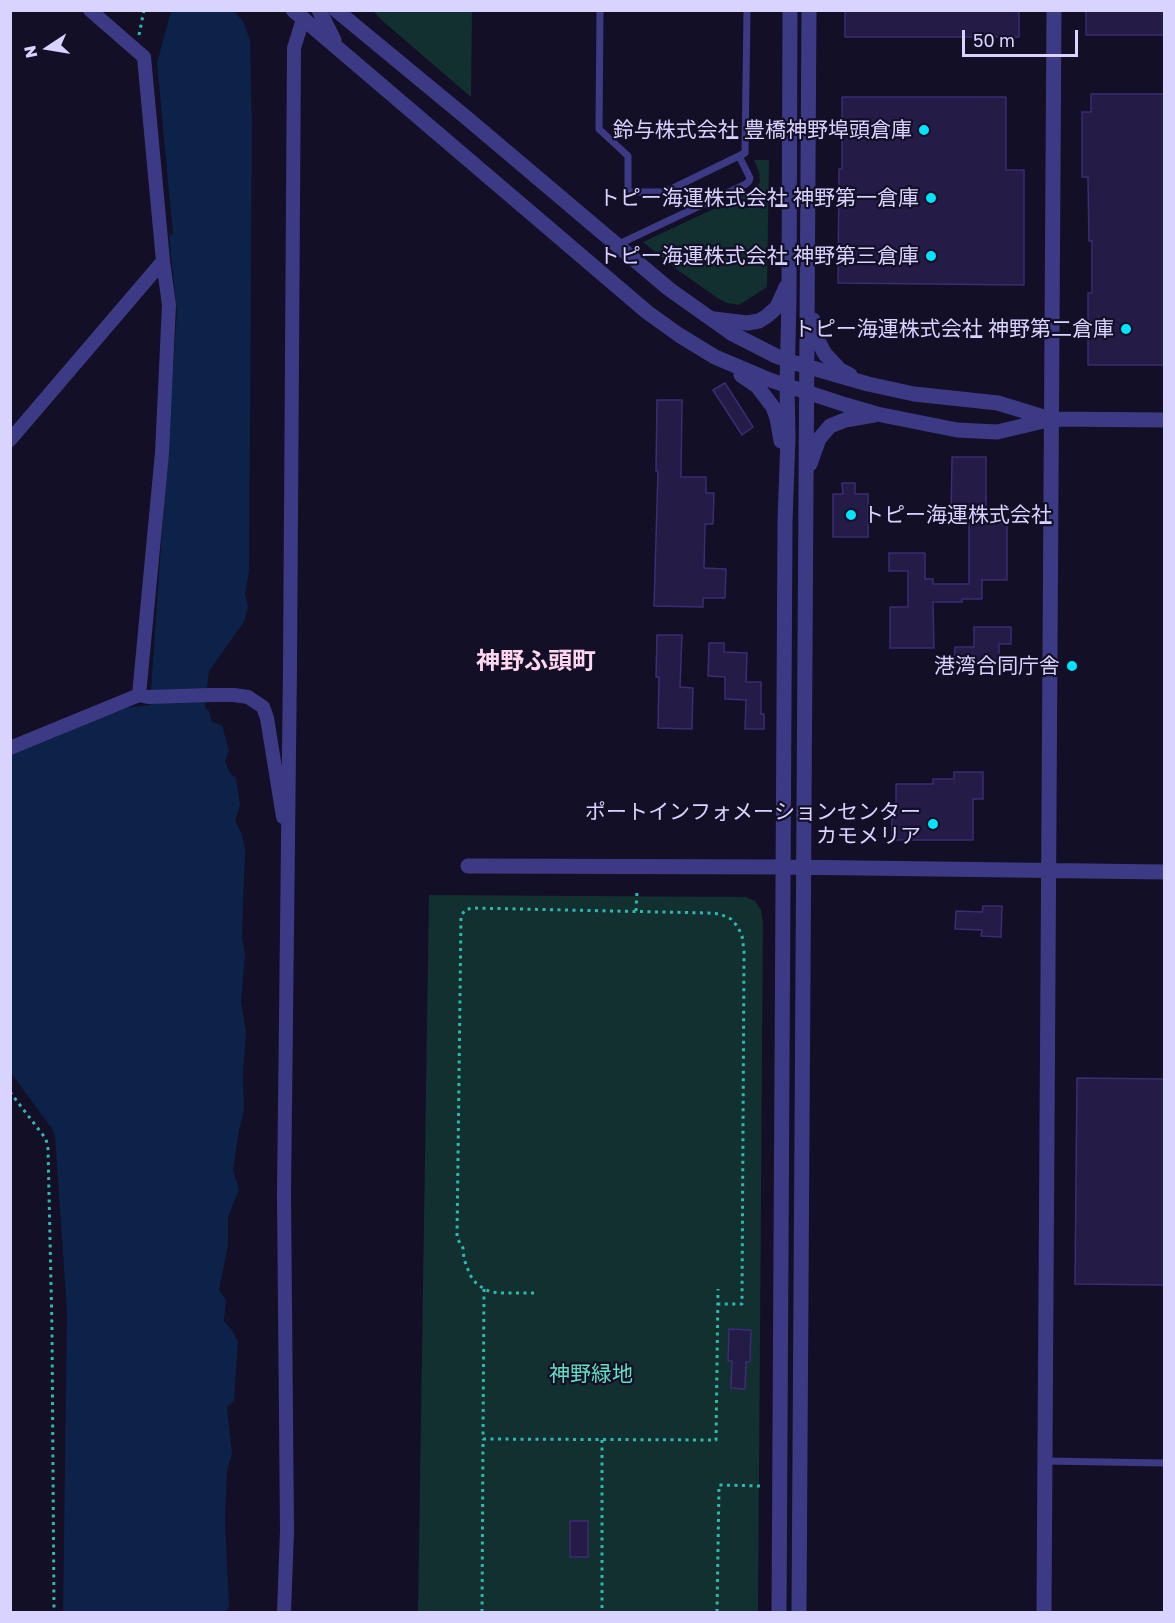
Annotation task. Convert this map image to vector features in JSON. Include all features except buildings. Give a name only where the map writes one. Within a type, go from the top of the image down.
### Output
[{"type":"street","points":[[90,10],[144,57],[169,305],[162,453],[143,696]]},
{"type":"street","points":[[319,10],[340,50]]},
{"type":"street","points":[[336,10],[669,289],[730,333],[788,360],[868,384],[914,394],[998,403],[1052,419]]},
{"type":"street","points":[[779,1612],[786,480],[790,274],[790,10]]},
{"type":"street","points":[[798,1612],[809,10]]},
{"type":"street","points":[[1044,1612],[1054,10]]},
{"type":"street","points":[[300,13],[340,50],[647,312],[757,386],[773,406],[777,418],[786,480]]},
{"type":"street","points":[[284,1612],[287,1531],[284,1194],[294,48],[300,13]]},
{"type":"street","points":[[10,440],[163,261]]},
{"type":"street","points":[[807,273],[813,324],[820,345],[840,370],[868,384]]},
{"type":"street","points":[[708,318],[747,323],[759,321],[777,307],[790,274]]},
{"type":"street","points":[[715,357],[767,379],[877,414],[957,430],[998,432],[1052,419],[1164,420]]},
{"type":"street","points":[[806,483],[813,452],[819,439],[830,426],[845,420],[877,414]]},
{"type":"street","points":[[10,748],[143,696],[248,697],[263,707],[270,731],[288,846]]},
{"type":"street","points":[[468,866],[803,867],[1164,872]]},
{"type":"lane","points":[[600,10],[599,129],[628,156],[628,192],[665,192],[745,153],[747,10]]},
{"type":"lane","points":[[616,245],[746,184],[750,178],[740,156]]},
{"type":"lane","points":[[1045,1461],[1164,1463]]},
{"type":"path","points":[[136,50],[144,10]]},
{"type":"path","points":[[636,911],[637,892]]},
{"type":"path","points":[[534,1293],[500,1293],[484,1289],[470,1275],[463,1248],[457,1238],[461,916],[465,910],[472,908],[708,912],[731,919],[742,936],[744,951],[742,1304],[717,1304]]},
{"type":"path","points":[[10,1092],[46,1139],[48,1149],[54,1612]]},
{"type":"path","points":[[482,1612],[484,1289]]},
{"type":"path","points":[[483,1439],[716,1440],[718,1289]]},
{"type":"path","points":[[602,1440],[602,1612]]},
{"type":"path","points":[[717,1612],[719,1485],[761,1486]]},
{"type":"green space","points":[[373,11],[472,11],[471,97],[385,23]]},
{"type":"green space","points":[[754,160],[769,160],[767,287],[739,305],[719,299],[643,242],[754,190],[760,182]]},
{"type":"green space","name":"神野緑地","points":[[429,895],[746,897],[755,901],[761,910],[763,923],[758,1612],[418,1612]]},
{"type":"water","points":[[171,11],[231,11],[243,21],[250,40],[252,123],[249,572],[245,594],[248,607],[244,622],[209,671],[205,708],[209,711],[212,722],[222,725],[229,751],[225,761],[230,773],[236,778],[240,805],[235,821],[241,832],[245,849],[242,937],[245,955],[241,1001],[246,1032],[243,1073],[244,1111],[233,1170],[239,1190],[228,1217],[228,1245],[219,1290],[226,1300],[224,1321],[238,1341],[234,1401],[227,1407],[232,1454],[227,1470],[225,1521],[229,1606],[226,1612],[63,1612],[67,1311],[55,1136],[11,1073],[11,754],[122,708],[150,705],[177,311],[169,236],[173,234],[157,63]]},
{"type":"place","name":"鈴与株式会社 豊橋神野埠頭倉庫","points":[[924,130]]},
{"type":"place","name":"トピー海運株式会社 神野第一倉庫","points":[[931,198]]},
{"type":"place","name":"トピー海運株式会社 神野第三倉庫","points":[[931,256]]},
{"type":"place","name":"トピー海運株式会社 神野第二倉庫","points":[[1126,329]]},
{"type":"place","name":"トピー海運株式会社","points":[[851,515]]},
{"type":"place","name":"港湾合同庁舎","points":[[1072,666]]},
{"type":"place","name":"ポートインフォメーションセンター カモメリア","points":[[933,824]]},
{"type":"district","name":"神野ふ頭町","points":[[536,661]]}]
